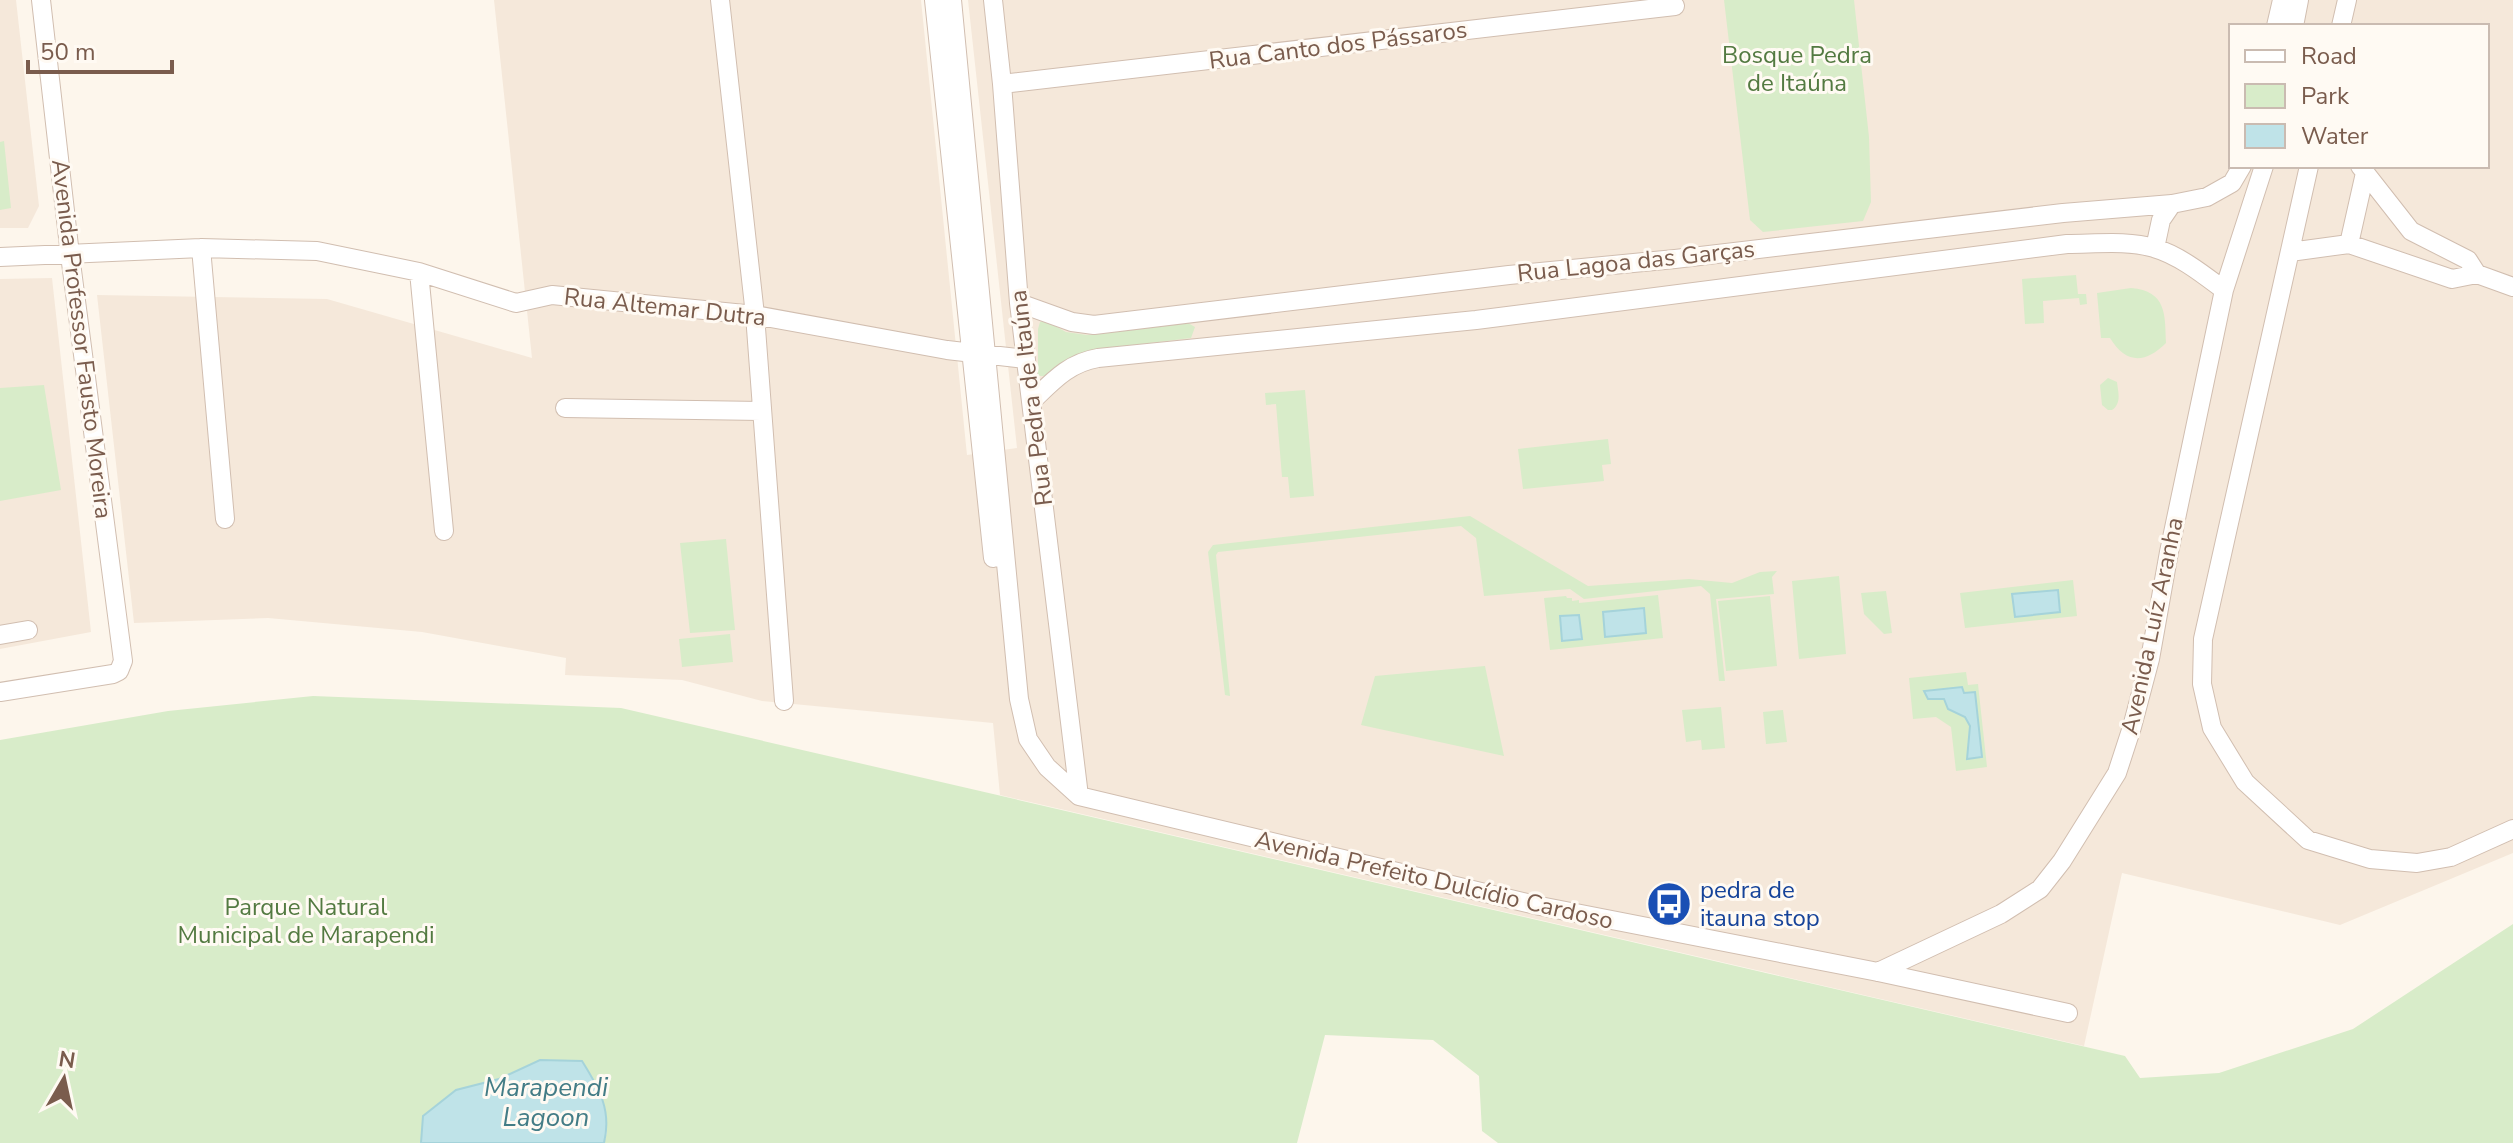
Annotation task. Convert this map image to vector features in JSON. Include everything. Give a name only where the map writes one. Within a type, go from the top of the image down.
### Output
[{"type":"street","name":"Avenida Professor Fausto Moreira","points":[[0,692],[113,674],[123,661],[70,255],[41,0]]},
{"type":"street","points":[[720,0],[755,315],[784,701]]},
{"type":"street","points":[[934,0],[978,353],[1008,704],[1027,758]]},
{"type":"street","name":"Rua Pedra de Itaúna","points":[[952,0],[978,353],[1019,699],[1028,739],[1047,767]]},
{"type":"street","name":"Rua Pedra de Itaúna","points":[[993,0],[1019,303],[1079,796]]},
{"type":"street","points":[[2276,24],[2282,0]]},
{"type":"street","points":[[2294,24],[2299,0]]},
{"type":"street","points":[[2341,24],[2347,0]]},
{"type":"street","name":"Rua Canto dos Pássaros","points":[[1002,84],[1675,6]]},
{"type":"street","name":"Rua Lagoa das Garças","points":[[1019,303],[1072,322],[1094,325],[1509,275],[1675,259],[2063,213],[2172,204],[2207,197],[2232,183],[2241,168]]},
{"type":"street","name":"Avenida Luíz Aranha","points":[[1878,972],[2001,914],[2040,889],[2062,861],[2117,773],[2150,659],[2169,552],[2224,290],[2263,168]]},
{"type":"street","points":[[2309,168],[2203,639],[2202,684],[2212,728],[2245,782],[2308,840],[2370,859],[2417,863],[2451,857],[2513,829]]},
{"type":"street","points":[[2349,244],[2363,170]]},
{"type":"street","points":[[2363,170],[2411,231],[2468,260],[2477,274]]},
{"type":"street","points":[[2155,248],[2161,220],[2172,204]]},
{"type":"street","name":"Rua Lagoa das Garças","points":[[1031,402],[1065,369],[1080,361],[1098,358],[1476,320],[2067,244],[2155,248],[2224,290]]},
{"type":"street","points":[[2290,252],[2349,244],[2452,279],[2477,274],[2513,287]]},
{"type":"street","name":"Rua Altemar Dutra","points":[[0,257],[201,248],[317,251],[419,272],[516,303],[552,295],[755,315],[1026,359]]},
{"type":"street","points":[[201,248],[225,519]]},
{"type":"street","points":[[419,272],[444,531]]},
{"type":"street","points":[[565,408],[761,411]]},
{"type":"street","points":[[0,635],[28,630]]},
{"type":"street","name":"Avenida Prefeito Dulcídio Cardoso","points":[[1047,767],[1079,796],[1540,906],[1878,972],[2068,1013]]},
{"type":"shaded area","points":[[0,0],[16,0],[39,206],[28,228],[0,228]]},
{"type":"shaded area","points":[[494,0],[921,0],[967,455],[1017,448],[968,0],[2513,0],[2513,853],[2340,925],[2122,873],[2084,1046],[1000,795],[993,723],[762,701],[682,680],[565,675],[566,658],[422,632],[268,618],[134,623],[97,295],[327,299],[532,358]]},
{"type":"shaded area","points":[[52,278],[91,632],[0,649],[0,279]]},
{"type":"green space","name":"Bosque Pedra de Itaúna","points":[[1724,0],[1854,0],[1869,137],[1871,202],[1863,221],[1763,232],[1750,220]]},
{"type":"green space","points":[[4,141],[11,208],[0,210],[0,142]]},
{"type":"green space","points":[[2076,275],[2078,294],[2086,294],[2087,304],[2080,305],[2079,298],[2043,301],[2044,323],[2025,324],[2022,279]]},
{"type":"green space","points":[[2131,288],[2152,294],[2158,299],[2164,314],[2166,343],[2143,358],[2129,357],[2110,338],[2101,338],[2097,293]]},
{"type":"green space","points":[[1046,321],[1066,332],[1087,335],[1188,323],[1195,327],[1191,338],[1093,350],[1047,376],[1038,376],[1038,329],[1040,322]]},
{"type":"green space","points":[[2108,378],[2117,382],[2118,390],[2118,401],[2112,410],[2102,405],[2100,385]]},
{"type":"green space","points":[[44,385],[61,490],[0,501],[0,388]]},
{"type":"green space","points":[[1305,390],[1314,496],[1290,498],[1288,477],[1282,477],[1276,404],[1266,405],[1265,393]]},
{"type":"green space","points":[[1608,439],[1611,464],[1602,465],[1604,481],[1523,489],[1518,449]]},
{"type":"green space","points":[[1470,516],[1588,586],[1689,579],[1732,583],[1760,572],[1777,571],[1772,577],[1774,594],[1716,599],[1725,681],[1719,681],[1710,594],[1701,586],[1584,599],[1570,589],[1484,596],[1476,538],[1461,526],[1218,552],[1230,696],[1225,695],[1208,552],[1213,545]]},
{"type":"green space","points":[[726,539],[735,630],[690,633],[680,543]]},
{"type":"green space","points":[[1839,576],[1846,654],[1799,659],[1792,581]]},
{"type":"green space","points":[[2073,580],[2077,616],[1965,628],[1960,593]]},
{"type":"green space","points":[[1886,591],[1892,633],[1884,634],[1864,614],[1861,593]]},
{"type":"green space","points":[[1658,595],[1663,638],[1550,650],[1544,598],[1566,596],[1572,601],[1579,600],[1579,603]]},
{"type":"green space","points":[[1770,596],[1777,666],[1726,671],[1718,601]]},
{"type":"green space","points":[[730,634],[733,662],[682,667],[679,639]]},
{"type":"green space","points":[[1485,666],[1504,756],[1361,725],[1375,676]]},
{"type":"green space","points":[[1966,672],[1968,685],[1978,684],[1987,767],[1956,771],[1951,727],[1936,717],[1913,719],[1909,678]]},
{"type":"green space","name":"Parque Natural Municipal de Marapendi","points":[[313,696],[621,708],[2125,1056],[2140,1078],[2219,1073],[2353,1029],[2513,924],[2513,1143],[1498,1143],[1482,1131],[1479,1076],[1433,1040],[1325,1035],[1297,1143],[604,1143],[607,1132],[541,1060],[499,1079],[456,1090],[423,1116],[421,1143],[0,1143],[0,740],[168,711]]},
{"type":"green space","points":[[1721,707],[1725,748],[1702,750],[1701,740],[1686,742],[1682,710]]},
{"type":"green space","points":[[1783,710],[1787,742],[1766,744],[1763,712]]},
{"type":"water","points":[[2058,590],[2060,612],[2015,617],[2012,594]]},
{"type":"water","points":[[1644,608],[1646,633],[1605,637],[1603,612]]},
{"type":"water","points":[[1579,615],[1582,639],[1562,641],[1560,616]]},
{"type":"water","points":[[1962,687],[1964,693],[1975,692],[1982,757],[1967,759],[1970,726],[1965,717],[1948,709],[1944,699],[1928,699],[1924,691]]},
{"type":"water","name":"Marapendi Lagoon","points":[[540,1060],[582,1061],[599,1090],[605,1110],[604,1143],[421,1143],[423,1116],[456,1090],[499,1079]]},
{"type":"place","name":"pedra de itauna stop","points":[[1669,904]]}]
